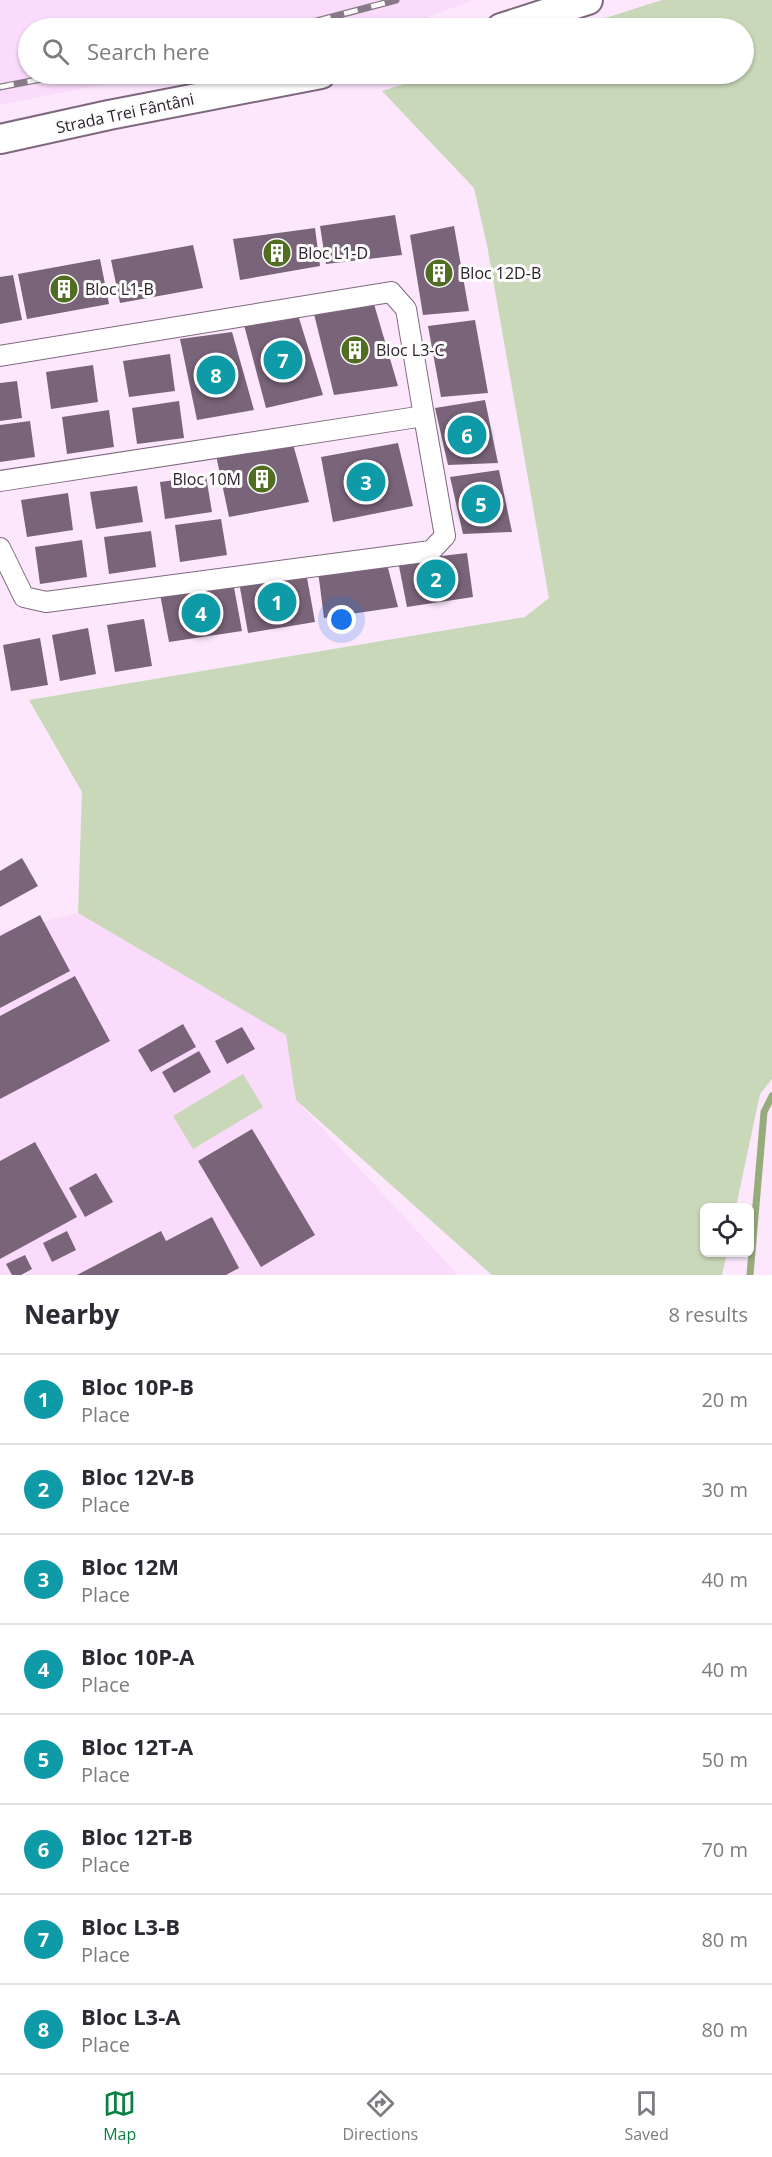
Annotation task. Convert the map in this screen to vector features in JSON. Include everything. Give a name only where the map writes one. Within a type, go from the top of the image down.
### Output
[{"type":"main road","points":[[532,18],[588,0]]},
{"type":"main road","name":"Strada Trei Fântâni","points":[[0,139],[269,84]]},
{"type":"street","points":[[0,356],[391,292],[406,309],[445,536],[431,551],[46,602],[24,597],[0,548]]},
{"type":"street","points":[[0,481],[424,416]]},
{"type":"shaded area","points":[[0,0],[474,0],[425,18],[18,18],[18,84],[106,84],[0,105]]},
{"type":"shaded area","points":[[78,913],[287,1035],[296,1100],[458,1275],[0,1275],[0,932]]},
{"type":"green space","points":[[662,0],[772,0],[772,1079],[760,1094],[737,1203],[700,1203],[700,1257],[726,1257],[722,1275],[492,1275],[296,1100],[286,1035],[78,913],[82,792],[29,700],[525,617],[549,598],[487,245],[474,188],[382,91],[404,84],[754,84],[754,18],[605,18]]},
{"type":"green space","points":[[243,1074],[263,1107],[193,1149],[173,1116]]},
{"type":"building","points":[[395,215],[402,255],[326,264],[320,226]]},
{"type":"building","name":"Bloc 12D-B","points":[[454,226],[469,311],[423,315],[410,235]]},
{"type":"building","name":"Bloc L1-D","points":[[315,228],[320,266],[240,280],[233,239]]},
{"type":"building","points":[[193,245],[203,288],[120,303],[111,260]]},
{"type":"building","name":"Bloc L1-B","points":[[100,259],[109,304],[27,319],[18,274]]},
{"type":"building","points":[[13,275],[22,320],[0,324],[0,277]]},
{"type":"building","name":"Bloc L3-C","points":[[374,304],[398,386],[334,395],[314,314]]},
{"type":"building","points":[[298,315],[323,395],[266,408],[244,325]]},
{"type":"building","points":[[475,320],[488,393],[441,397],[428,326]]},
{"type":"building","points":[[232,332],[254,410],[197,420],[180,339]]},
{"type":"building","points":[[170,354],[175,391],[129,397],[123,361]]},
{"type":"building","points":[[93,365],[98,402],[51,409],[46,372]]},
{"type":"building","points":[[17,381],[22,418],[0,421],[0,383]]},
{"type":"building","points":[[485,400],[498,463],[448,465],[435,408]]},
{"type":"building","points":[[179,401],[184,438],[137,444],[132,408]]},
{"type":"building","points":[[109,410],[114,447],[67,454],[62,417]]},
{"type":"building","points":[[30,421],[35,457],[0,462],[0,425]]},
{"type":"building","points":[[398,443],[413,506],[333,522],[321,457]]},
{"type":"building","name":"Bloc 10M","points":[[293,444],[309,502],[229,517],[216,455]]},
{"type":"building","points":[[499,470],[512,532],[463,534],[450,477]]},
{"type":"building","points":[[206,476],[212,512],[165,519],[160,482]]},
{"type":"building","points":[[137,486],[143,522],[96,529],[90,492]]},
{"type":"building","points":[[68,493],[73,530],[27,537],[21,500]]},
{"type":"building","points":[[221,519],[227,555],[180,562],[175,525]]},
{"type":"building","points":[[151,531],[156,567],[109,574],[104,537]]},
{"type":"building","points":[[82,540],[87,577],[40,584],[35,547]]},
{"type":"building","points":[[467,553],[473,597],[407,607],[398,561]]},
{"type":"building","points":[[387,564],[398,607],[324,618],[318,571]]},
{"type":"building","points":[[306,572],[315,622],[248,633],[239,582]]},
{"type":"building","points":[[233,582],[242,631],[169,642],[160,594]]},
{"type":"building","points":[[144,619],[152,666],[115,672],[107,625]]},
{"type":"building","points":[[88,628],[96,674],[60,681],[52,635]]},
{"type":"building","points":[[40,638],[48,685],[11,691],[3,645]]},
{"type":"building","points":[[22,858],[38,886],[0,907],[0,871]]},
{"type":"building","points":[[40,915],[70,971],[0,1008],[0,936]]},
{"type":"building","points":[[75,976],[110,1041],[0,1099],[0,1016]]},
{"type":"building","points":[[183,1024],[196,1047],[151,1072],[138,1050]]},
{"type":"building","points":[[242,1027],[255,1049],[227,1064],[215,1041]]},
{"type":"building","points":[[199,1051],[211,1072],[174,1093],[162,1072]]},
{"type":"building","points":[[252,1129],[315,1235],[261,1267],[198,1161]]},
{"type":"building","points":[[35,1142],[77,1217],[0,1259],[0,1161]]},
{"type":"building","points":[[96,1173],[113,1202],[85,1217],[69,1188]]},
{"type":"building","points":[[212,1217],[239,1268],[226,1275],[77,1275],[161,1231],[166,1241]]},
{"type":"building","points":[[67,1231],[76,1250],[52,1262],[43,1243]]},
{"type":"building","points":[[25,1255],[32,1269],[21,1275],[12,1275],[6,1264]]},
{"type":"waterway","points":[[750,1275],[764,1112],[772,1096]]},
{"type":"railway","points":[[328,18],[396,0]]},
{"type":"railway","points":[[0,87],[18,84]]},
{"type":"place","name":"Bloc L1-D","points":[[277,253]]},
{"type":"place","name":"Bloc 12D-B","points":[[439,273]]},
{"type":"place","name":"Bloc L1-B","points":[[64,289]]},
{"type":"place","name":"Bloc L3-C","points":[[355,350]]},
{"type":"place","name":"Bloc L3-B","points":[[283,360]]},
{"type":"place","name":"Bloc L3-A","points":[[216,375]]},
{"type":"place","name":"Bloc 12T-B","points":[[467,435]]},
{"type":"place","name":"Bloc 10M","points":[[262,479]]},
{"type":"place","name":"Bloc 12M","points":[[366,482]]},
{"type":"place","name":"Bloc 12T-A","points":[[481,504]]},
{"type":"place","name":"Bloc 12V-B","points":[[436,579]]},
{"type":"place","name":"Bloc 10P-B","points":[[277,602]]},
{"type":"place","name":"Bloc 10P-A","points":[[201,613]]}]
